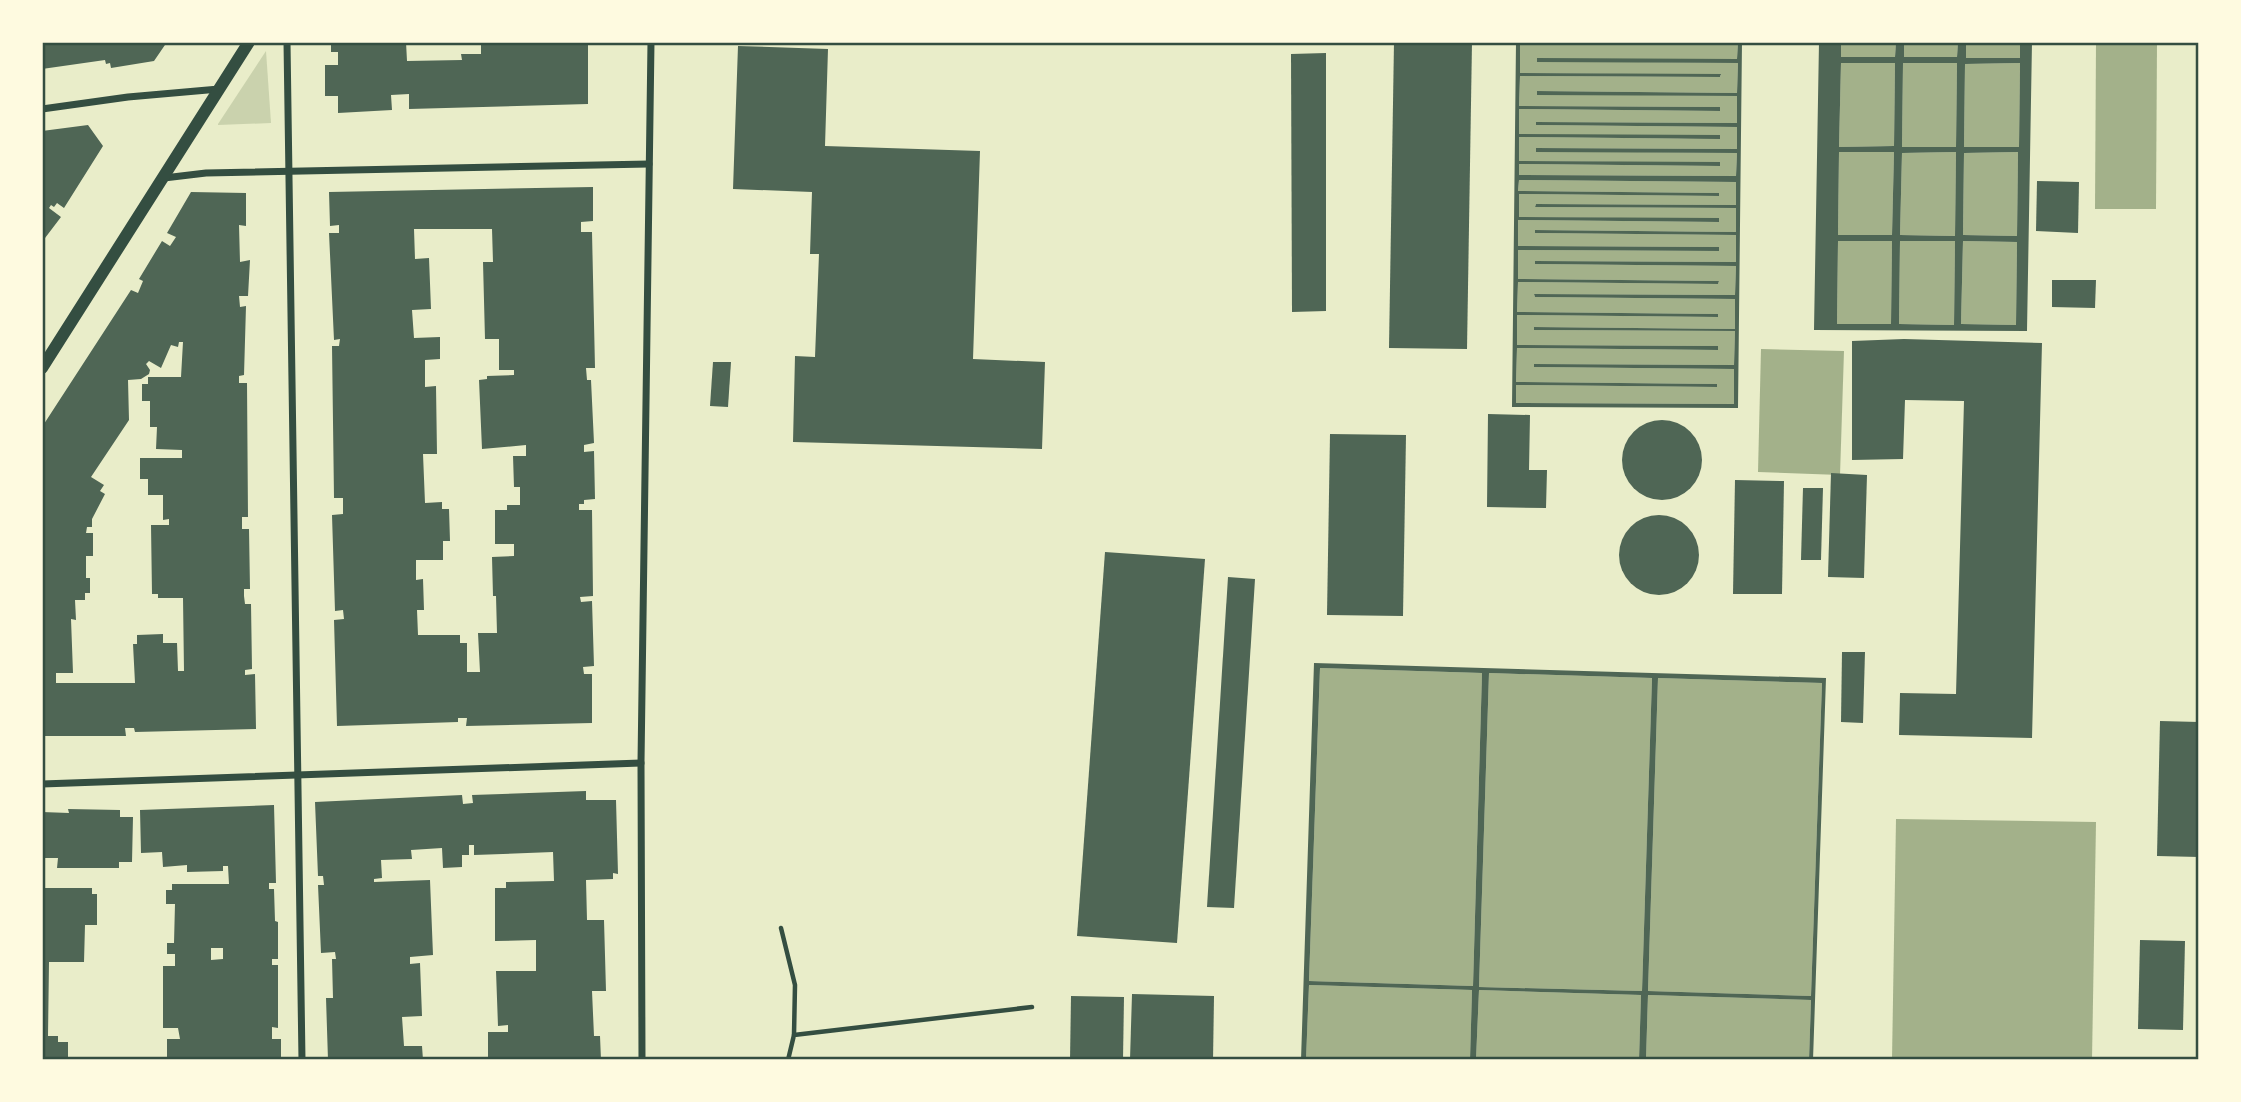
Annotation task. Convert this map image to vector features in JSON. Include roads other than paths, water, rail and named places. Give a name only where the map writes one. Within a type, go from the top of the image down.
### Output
[{"type":"street","points":[[42,367],[249,42]]},
{"type":"street","points":[[287,42],[302,1060]]},
{"type":"street","points":[[642,1060],[640,764],[651,42]]},
{"type":"street","points":[[42,109],[128,97],[219,89]]},
{"type":"street","points":[[162,178],[206,173],[649,164]]},
{"type":"street","points":[[42,784],[640,764]]}]
